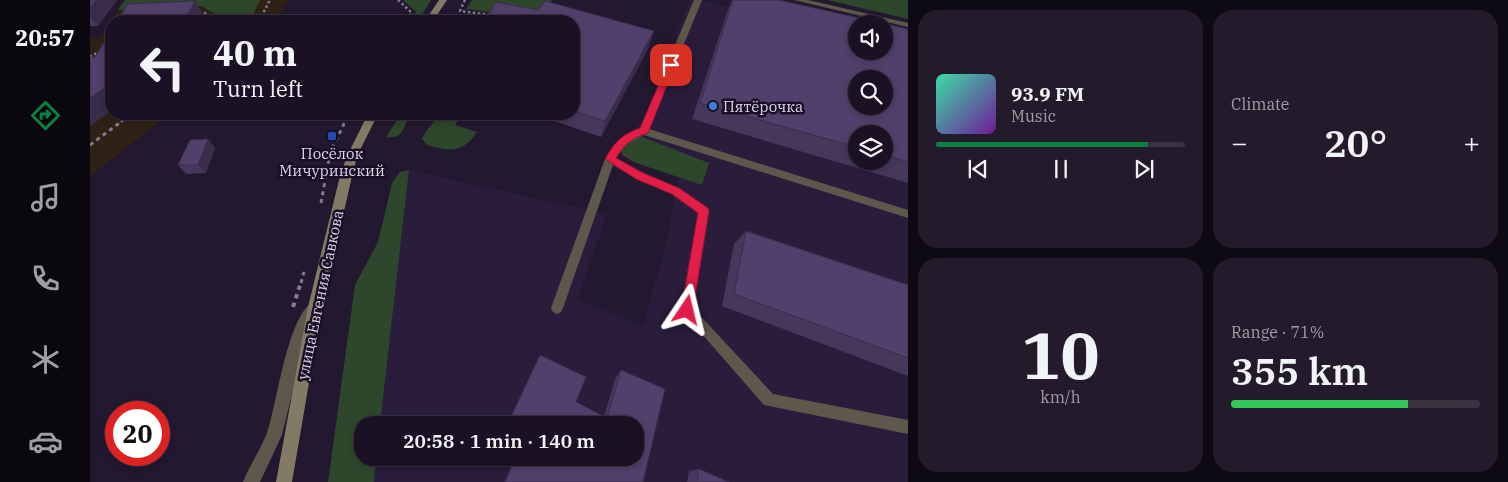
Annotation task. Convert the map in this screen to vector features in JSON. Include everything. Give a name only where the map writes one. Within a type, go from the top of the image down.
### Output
[{"type":"main road","points":[[433,15],[443,0]]},
{"type":"main road","name":"улица Евгения Савкова","points":[[284,482],[315,308],[347,172],[359,142],[371,120]]},
{"type":"street","points":[[251,482],[274,436],[302,325],[315,308]]},
{"type":"lane","points":[[644,131],[698,0]]},
{"type":"lane","points":[[798,0],[908,25]]},
{"type":"lane","points":[[557,308],[610,159],[619,144],[630,135],[644,131],[908,214]]},
{"type":"lane","points":[[610,159],[640,176],[676,191],[704,211],[687,310],[769,400],[908,427]]},
{"type":"path","points":[[262,15],[270,0]]},
{"type":"path","points":[[398,0],[412,13],[410,15]]},
{"type":"path","points":[[456,0],[465,0],[460,11],[496,15]]},
{"type":"path","points":[[196,14],[206,13],[210,15]]},
{"type":"path","points":[[90,57],[104,50]]},
{"type":"path","points":[[90,145],[124,120]]},
{"type":"path","points":[[320,207],[330,153],[345,120]]},
{"type":"path","points":[[291,314],[305,268]]},
{"type":"shaded area","points":[[125,0],[288,0],[279,15],[115,15]]},
{"type":"shaded area","points":[[689,0],[702,0],[729,7],[848,48],[848,60],[893,60],[893,50],[908,49],[908,482],[374,482],[375,466],[644,466],[644,416],[381,416],[409,170],[607,214],[578,299],[643,327],[668,235],[675,191],[680,179],[645,159],[630,135],[647,117]]},
{"type":"shaded area","points":[[105,29],[105,120],[162,120],[90,176],[90,38],[99,38]]},
{"type":"green space","points":[[125,0],[260,0],[253,15],[217,15],[201,6],[118,10]]},
{"type":"green space","points":[[403,0],[431,0],[422,15],[414,15],[416,12]]},
{"type":"green space","points":[[472,0],[552,0],[540,15],[511,15],[466,9]]},
{"type":"green space","points":[[827,0],[908,0],[908,19]]},
{"type":"green space","points":[[397,120],[408,120],[400,134],[386,137]]},
{"type":"green space","points":[[458,120],[455,125],[477,132],[467,144],[455,149],[449,150],[427,145],[422,139],[434,121]]},
{"type":"green space","points":[[642,137],[709,163],[702,185],[636,163],[622,155],[621,148],[628,142]]},
{"type":"green space","points":[[409,170],[381,416],[354,416],[354,466],[375,466],[374,482],[328,482],[355,285],[378,242],[392,183],[400,172]]},
{"type":"building","points":[[90,0],[96,0],[90,8]]},
{"type":"building","points":[[733,0],[779,0],[848,16],[848,60],[893,60],[893,26],[908,29],[908,162],[893,158],[893,125],[848,125],[848,145],[700,103]]},
{"type":"building","points":[[195,1],[187,15],[121,15],[128,4]]},
{"type":"building","points":[[545,1],[654,31],[605,121],[580,113],[580,15],[488,15],[496,2],[538,10]]},
{"type":"building","points":[[105,41],[105,88],[90,98],[90,57],[95,57]]},
{"type":"building","points":[[208,139],[198,165],[178,165],[190,140]]},
{"type":"building","points":[[746,231],[908,285],[908,358],[734,294]]},
{"type":"building","points":[[540,355],[586,377],[576,402],[603,416],[511,416]]},
{"type":"building","points":[[621,370],[665,389],[643,482],[505,482],[512,466],[644,466],[644,416],[608,416]]},
{"type":"building","points":[[699,469],[729,482],[697,482]]},
{"type":"place","name":"Пятёрочка","points":[[713,106]]},
{"type":"place","name":"Посёлок Мичуринский","points":[[332,136]]},
{"type":"route","points":[[671,65],[644,131],[630,135],[619,144],[610,159],[640,176],[676,191],[704,211],[687,310]]}]
